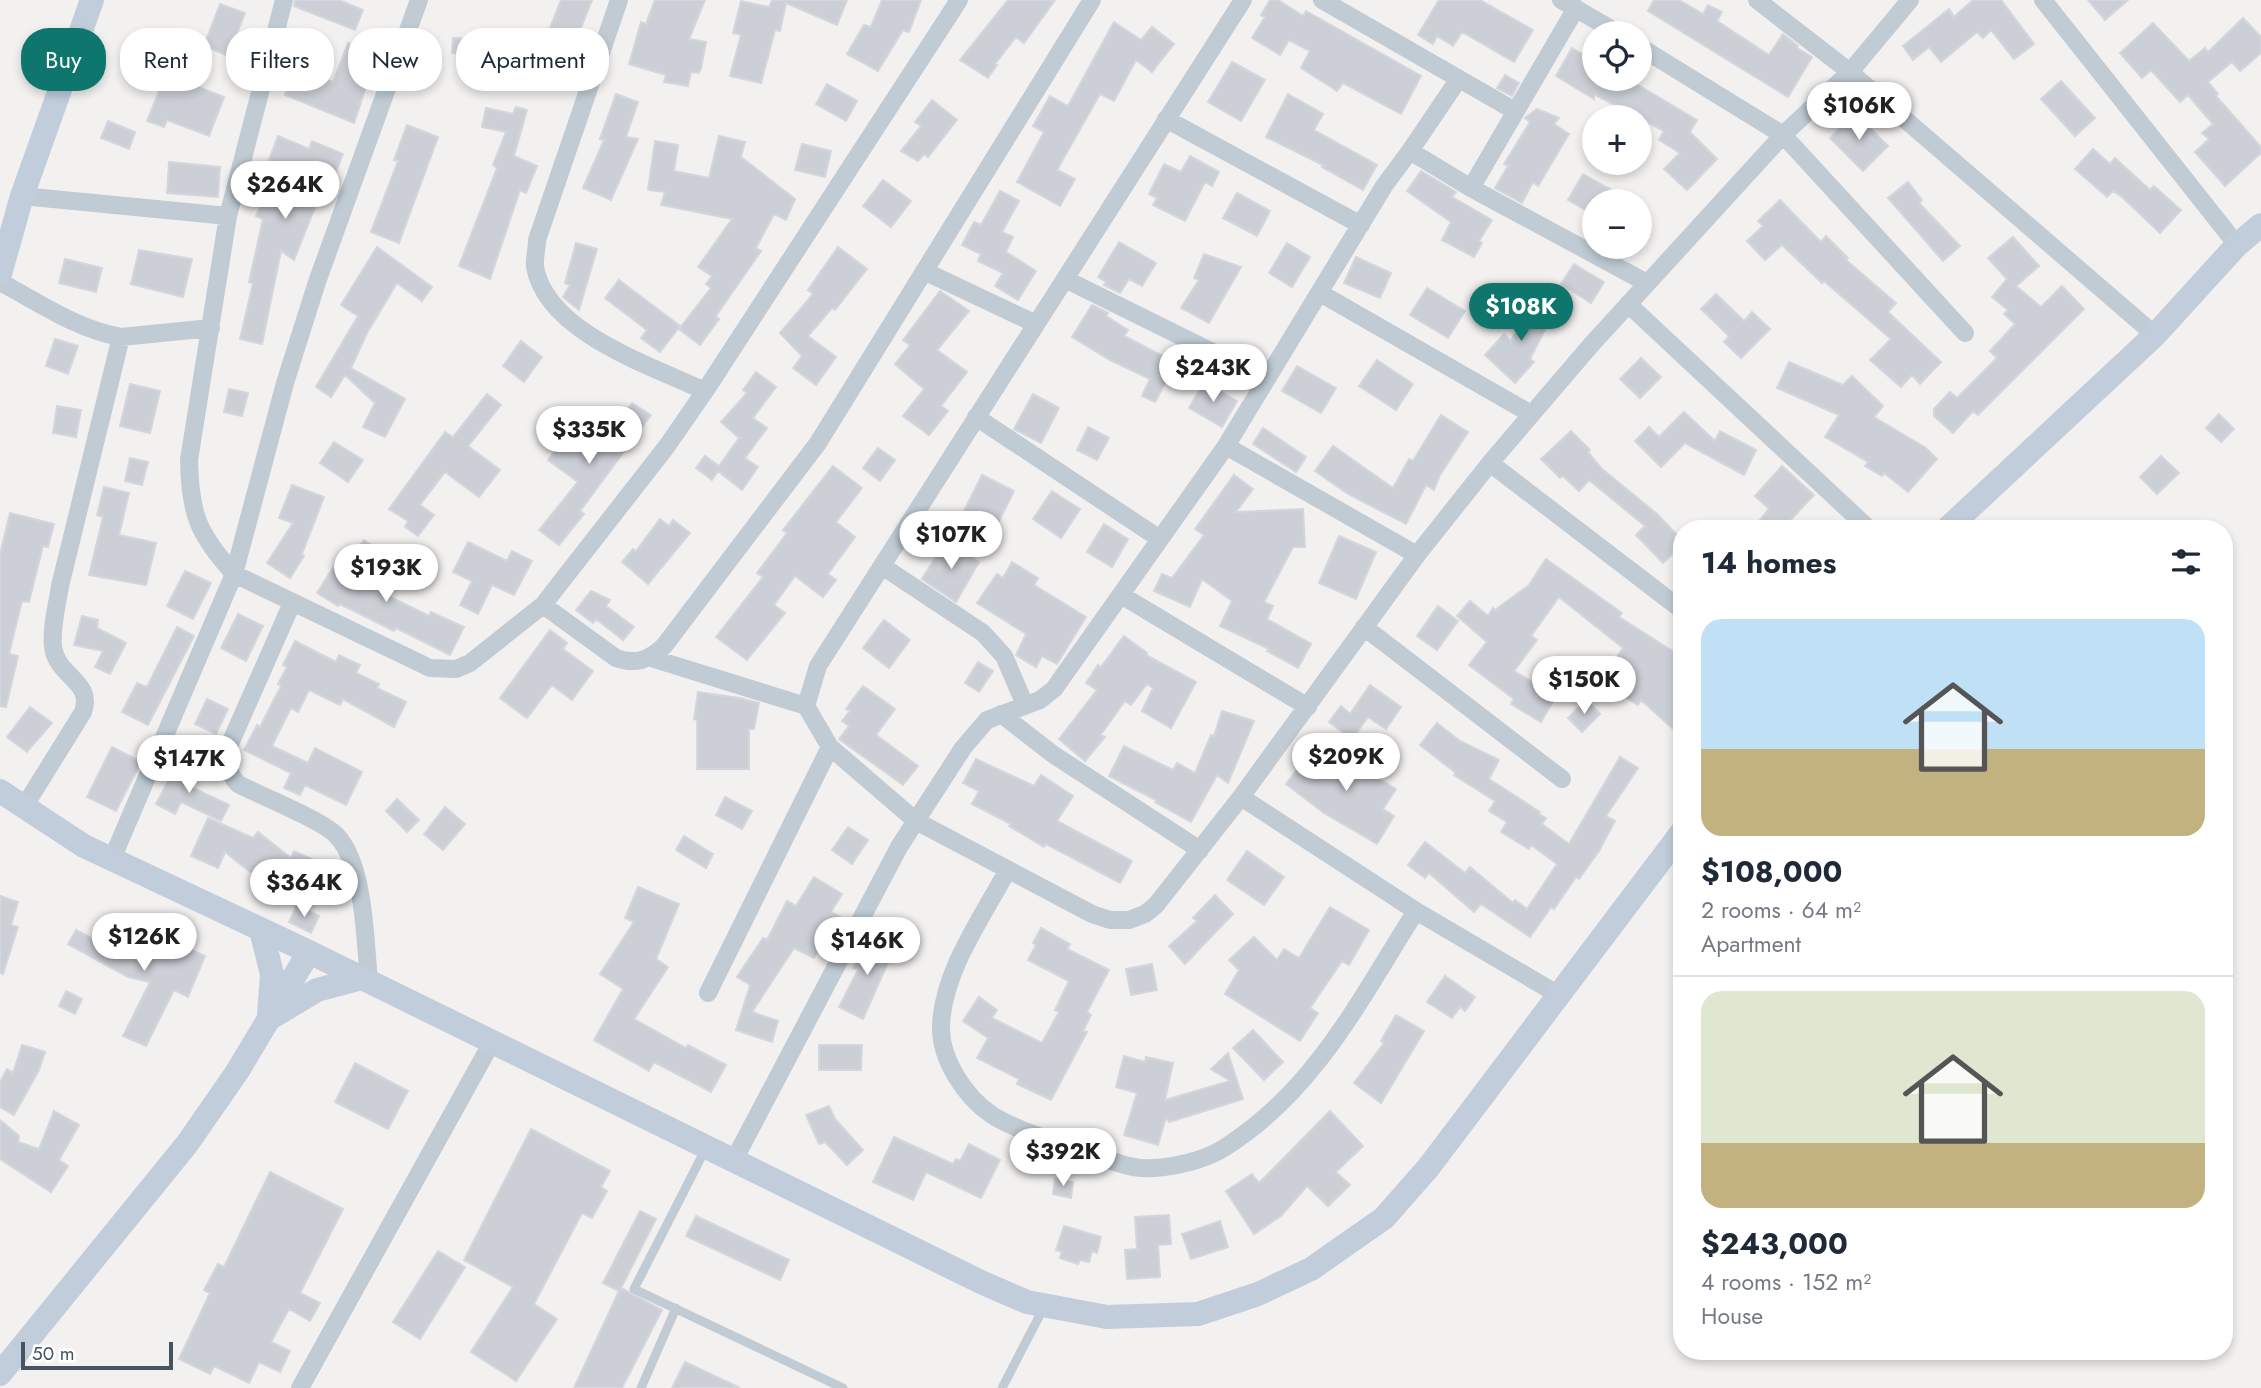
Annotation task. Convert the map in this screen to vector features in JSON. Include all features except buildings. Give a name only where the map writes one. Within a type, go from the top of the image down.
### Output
[{"type":"street","points":[[2,261],[22,196],[92,0]]},
{"type":"street","points":[[284,0],[229,216],[189,460],[190,498],[198,525],[213,550],[234,574],[430,668],[446,670],[470,663],[543,606],[667,446],[959,0]]},
{"type":"street","points":[[112,859],[234,574],[285,383],[317,282],[419,0]]},
{"type":"street","points":[[619,0],[537,240],[535,267],[548,299],[565,318],[588,335],[705,391]]},
{"type":"street","points":[[652,658],[818,443],[1092,0]]},
{"type":"street","points":[[806,706],[818,666],[1036,324],[1067,280],[1243,0]]},
{"type":"street","points":[[1322,0],[1515,111]]},
{"type":"street","points":[[1757,0],[1850,72],[2155,335]]},
{"type":"street","points":[[543,606],[616,658],[627,662],[652,658],[806,706],[830,747],[916,821],[1092,914],[1110,920],[1129,920],[1145,914],[1156,905],[1241,797],[1417,555],[1531,414],[1783,135],[1850,72],[1910,0]]},
{"type":"street","points":[[2043,0],[2237,245]]},
{"type":"street","points":[[1471,188],[1515,111],[1569,4],[1598,21]]},
{"type":"street","points":[[1652,54],[1783,135],[1965,333]]},
{"type":"street","points":[[733,1162],[887,868],[978,728],[987,720],[1040,700],[1054,689],[1226,446],[1390,177],[1458,80]]},
{"type":"street","points":[[1166,119],[1361,225]]},
{"type":"street","points":[[1410,151],[1471,188],[1647,283]]},
{"type":"street","points":[[22,196],[229,216]]},
{"type":"street","points":[[1957,520],[2155,335],[2237,245],[2261,225]]},
{"type":"street","points":[[923,271],[1036,324]]},
{"type":"street","points":[[1067,280],[1267,379]]},
{"type":"street","points":[[0,282],[84,327],[121,337],[211,328]]},
{"type":"street","points":[[1320,292],[1531,414]]},
{"type":"street","points":[[1628,304],[1859,520]]},
{"type":"street","points":[[24,807],[87,702],[83,688],[57,662],[53,648],[53,627],[60,586],[121,337]]},
{"type":"street","points":[[976,418],[1160,539]]},
{"type":"street","points":[[1226,446],[1417,555]]},
{"type":"street","points":[[1490,463],[1673,603]]},
{"type":"street","points":[[882,566],[983,632],[1004,656],[1025,705]]},
{"type":"street","points":[[1121,595],[1308,707]]},
{"type":"street","points":[[292,603],[229,746],[228,766],[230,775],[238,783],[323,826],[337,836],[353,869],[359,893],[369,981]]},
{"type":"street","points":[[1364,627],[1563,779]]},
{"type":"street","points":[[1001,714],[1054,755],[1200,850]]},
{"type":"street","points":[[708,993],[830,747]]},
{"type":"street","points":[[0,791],[84,846],[309,951],[983,1283],[1027,1302],[1107,1317],[1198,1314],[1258,1294],[1311,1269],[1384,1218],[1428,1168],[1673,844]]},
{"type":"street","points":[[1241,797],[1416,911],[1559,995]]},
{"type":"street","points":[[1007,871],[957,967],[946,999],[941,1028],[949,1065],[967,1092],[993,1115],[1054,1142],[1128,1166],[1151,1169],[1184,1163],[1222,1149],[1258,1123],[1299,1086],[1335,1039],[1416,911]]},
{"type":"street","points":[[261,930],[272,974],[268,1019]]},
{"type":"street","points":[[0,1374],[187,1144],[237,1072],[309,951]]},
{"type":"street","points":[[268,1019],[317,990],[369,981]]},
{"type":"street","points":[[300,1388],[492,1042]]},
{"type":"lane","points":[[706,1148],[634,1289],[843,1388]]},
{"type":"lane","points":[[1002,1388],[1045,1305]]},
{"type":"lane","points":[[641,1388],[676,1308]]}]
